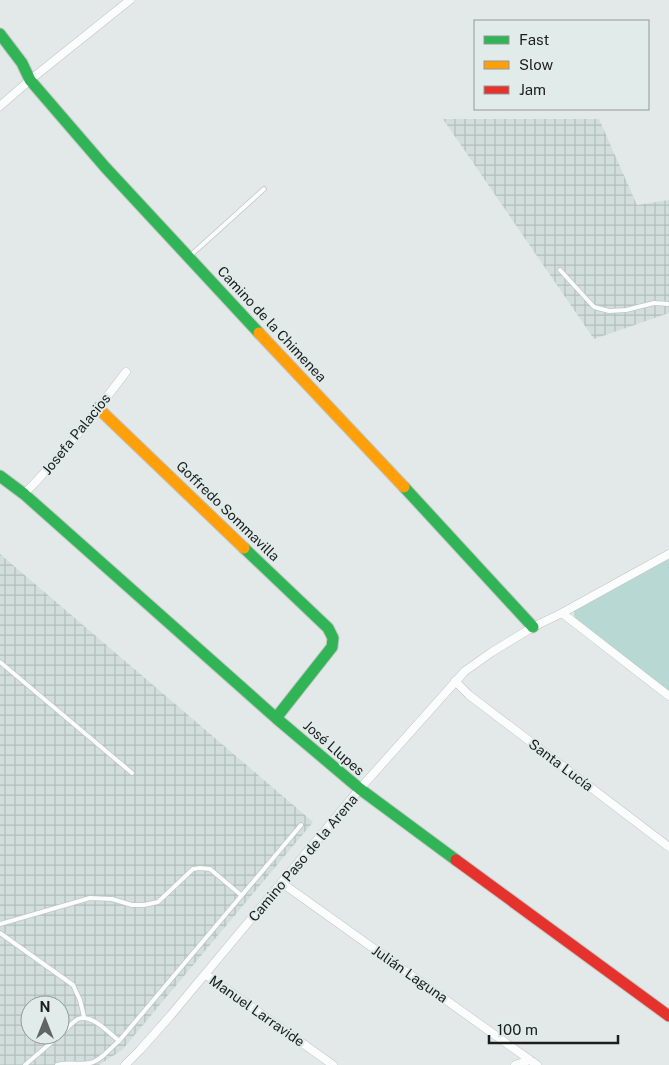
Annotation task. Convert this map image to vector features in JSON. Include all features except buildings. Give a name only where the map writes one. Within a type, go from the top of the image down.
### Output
[{"type":"street","points":[[0,106],[130,0]]},
{"type":"street","name":"Camino de la Chimenea","points":[[0,34],[22,63],[30,80],[105,167],[533,627]]},
{"type":"street","name":"Josefa Palacios","points":[[24,494],[42,477],[72,442],[126,372]]},
{"type":"street","name":"Goffredo Sommavilla","points":[[98,408],[328,628],[333,638],[332,647],[276,718]]},
{"type":"street","name":"José Llupes","points":[[0,476],[24,494],[276,718],[360,789],[669,1016]]},
{"type":"street","name":"Camino Paso de la Arena","points":[[131,1063],[360,789],[472,666],[533,627],[669,554]]},
{"type":"street","points":[[562,613],[669,696]]},
{"type":"street","name":"Santa Lucía","points":[[456,682],[469,695],[669,846]]},
{"type":"street","name":"Julián Laguna","points":[[282,883],[538,1065]]},
{"type":"street","name":"Manuel Larravide","points":[[205,974],[333,1065]]},
{"type":"street","points":[[516,1065],[530,1060]]},
{"type":"lane","points":[[189,257],[264,189]]},
{"type":"lane","points":[[560,270],[594,307],[609,311],[626,310],[654,303],[669,304]]},
{"type":"lane","points":[[0,662],[132,773]]},
{"type":"lane","points":[[57,1065],[66,1063],[89,1064],[98,1060],[118,1040],[301,824]]},
{"type":"lane","points":[[0,924],[90,898],[112,899],[132,905],[158,902],[193,869],[200,868],[210,869],[241,895]]},
{"type":"lane","points":[[0,933],[73,985],[80,1000],[84,1018]]},
{"type":"lane","points":[[70,1026],[77,1020],[91,1019],[118,1040]]},
{"type":"lane","points":[[25,1065],[48,1045]]},
{"type":"shaded area","points":[[443,119],[599,119],[637,205],[669,200],[669,313],[594,339]]},
{"type":"shaded area","points":[[0,554],[313,822],[122,1050],[99,1065],[0,1065]]},
{"type":"shaded area","points":[[669,556],[669,692],[575,618],[574,610]]},
{"type":"traffic: fast","points":[[0,34],[22,63],[30,80],[105,167],[259,333]]},
{"type":"traffic: fast","points":[[0,476],[24,494],[276,718],[360,789],[456,860]]},
{"type":"traffic: fast","points":[[404,487],[533,627]]},
{"type":"traffic: fast","points":[[244,548],[328,628],[333,638],[332,647],[276,718]]},
{"type":"traffic: slow","points":[[259,333],[404,487]]},
{"type":"traffic: slow","points":[[98,408],[244,548]]},
{"type":"traffic: jam","points":[[456,860],[669,1016]]}]
